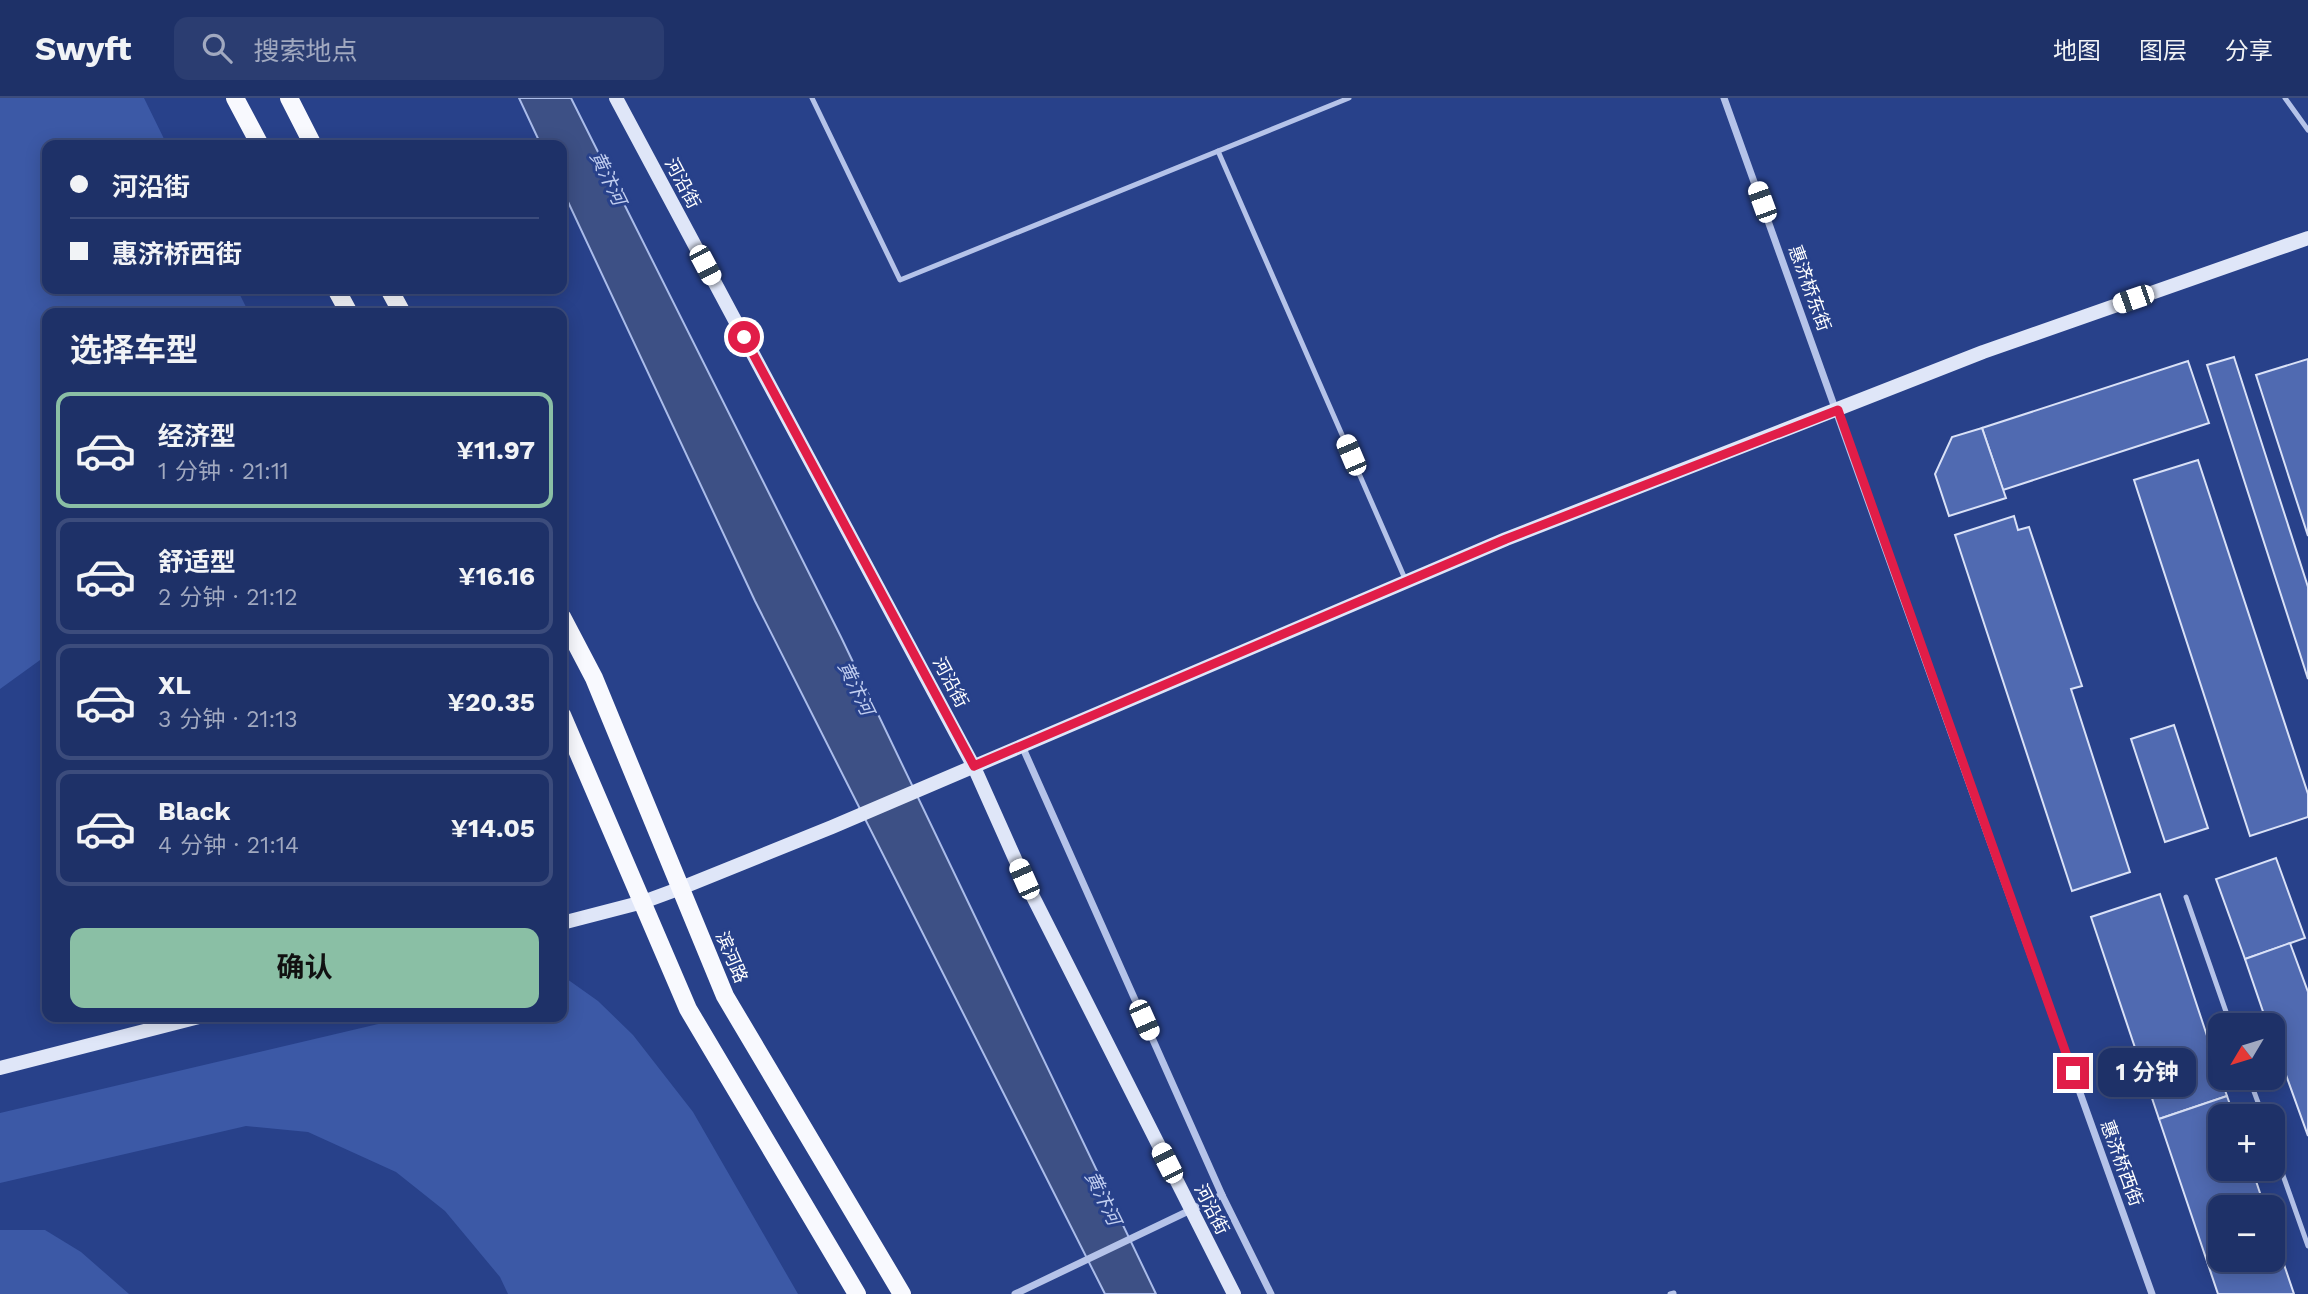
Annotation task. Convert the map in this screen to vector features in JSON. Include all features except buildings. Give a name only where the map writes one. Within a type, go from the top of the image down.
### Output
[{"type":"main road","points":[[235,98],[257,140]]},
{"type":"main road","points":[[289,98],[310,140]]},
{"type":"main road","name":"滨河路","points":[[567,627],[594,678],[725,996],[902,1294]]},
{"type":"main road","points":[[567,727],[688,1009],[857,1294]]},
{"type":"street","name":"河沿街","points":[[616,98],[974,766],[1024,879],[1234,1294]]},
{"type":"street","name":"惠济桥东街","points":[[1724,98],[1838,410]]},
{"type":"street","points":[[567,922],[643,902],[832,827],[1506,539],[1983,352],[2308,238]]},
{"type":"street","name":"惠济桥西街","points":[[1838,410],[2152,1294]]},
{"type":"street","points":[[1022,746],[1222,1195],[1271,1294]]},
{"type":"street","points":[[0,1068],[179,1022]]},
{"type":"street","points":[[1015,1294],[1222,1195]]},
{"type":"lane","points":[[812,98],[900,280],[1349,98]]},
{"type":"lane","points":[[2285,98],[2308,130]]},
{"type":"lane","points":[[1218,151],[1406,581]]},
{"type":"lane","points":[[2186,897],[2226,1013]]},
{"type":"lane","points":[[2285,1181],[2308,1246]]},
{"type":"shaded area","points":[[0,98],[144,98],[165,140],[42,140],[42,294],[240,294],[246,308],[42,308],[42,659],[0,689]]},
{"type":"shaded area","points":[[567,979],[598,1001],[633,1035],[693,1112],[798,1294],[508,1294],[500,1277],[445,1211],[396,1172],[308,1132],[246,1126],[0,1183],[0,1113],[387,1022],[567,1022]]},
{"type":"shaded area","points":[[0,1230],[45,1230],[81,1252],[129,1294],[0,1294]]},
{"type":"water","name":"黄汴河","points":[[519,98],[571,98],[841,637],[1156,1294],[1105,1294],[755,601],[567,200],[567,140],[539,140]]},
{"type":"route","points":[[744,337],[974,766],[1506,539],[1838,410],[2073,1073]]}]
